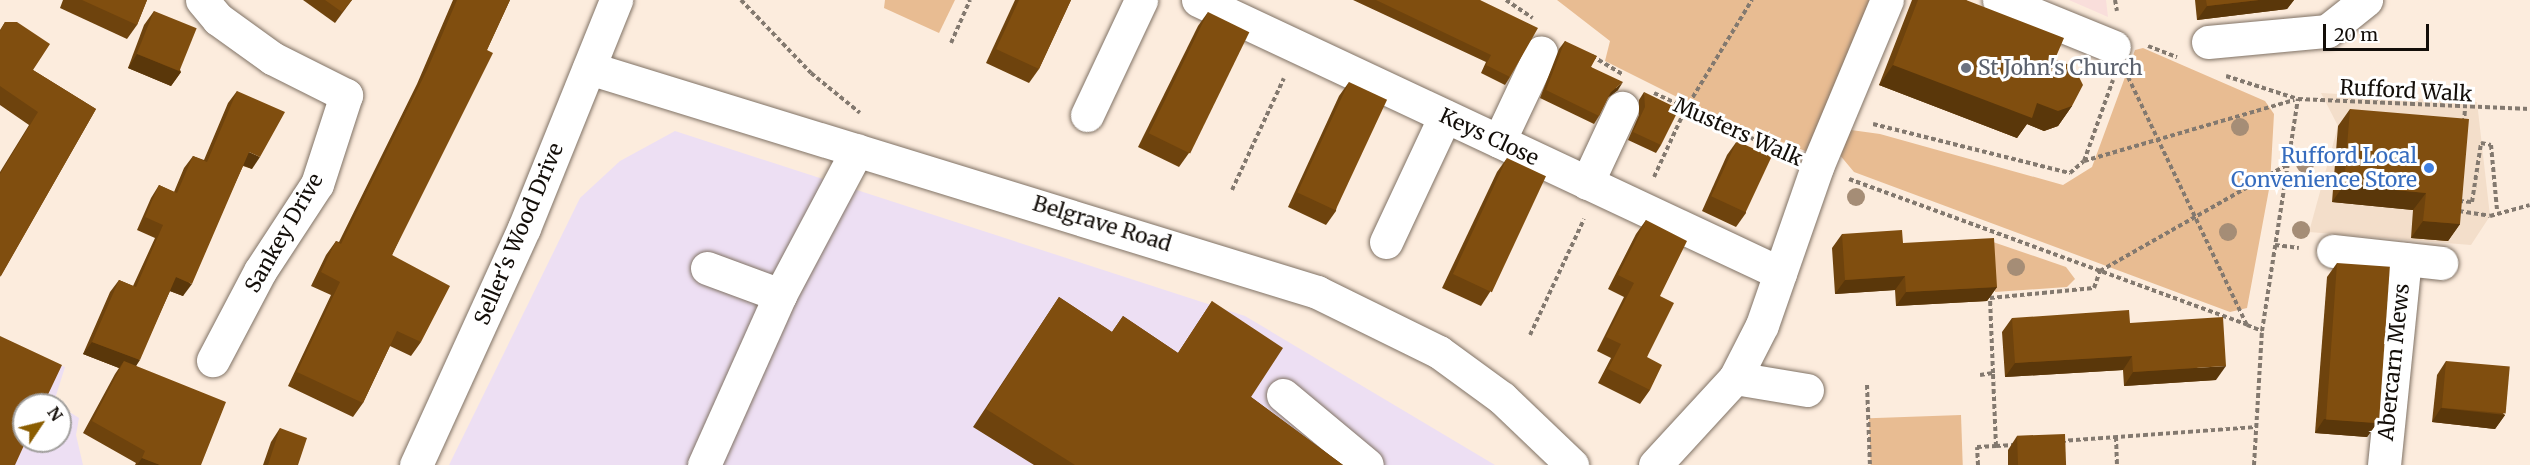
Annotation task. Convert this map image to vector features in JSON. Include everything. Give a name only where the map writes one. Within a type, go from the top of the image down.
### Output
[{"type":"street","name":"Sankey Drive","points":[[202,0],[218,19],[272,58],[346,95],[317,184],[260,271],[213,360]]},
{"type":"street","name":"Seller's Wood Drive","points":[[416,465],[525,228],[616,0]]},
{"type":"street","points":[[1087,115],[1141,0]]},
{"type":"street","name":"Keys Close","points":[[1198,0],[1245,10],[1299,47],[1780,273]]},
{"type":"street","points":[[1655,465],[1735,378],[1780,273],[1817,167],[1887,0]]},
{"type":"street","points":[[1999,0],[2114,47]]},
{"type":"street","points":[[2208,42],[2327,31],[2366,0]]},
{"type":"street","points":[[1499,141],[1541,52]]},
{"type":"street","name":"Belgrave Road","points":[[589,68],[1181,248],[1369,314],[1439,352],[1502,398],[1572,465]]},
{"type":"street","points":[[1593,185],[1626,93]]},
{"type":"street","points":[[1386,242],[1445,116]]},
{"type":"street","points":[[704,465],[780,295],[857,150]]},
{"type":"street","name":"Abercarn Mews","points":[[2333,251],[2441,263]]},
{"type":"street","name":"Abercarn Mews","points":[[2384,465],[2405,259]]},
{"type":"street","points":[[706,268],[780,295]]},
{"type":"street","points":[[1735,378],[1807,390]]},
{"type":"street","points":[[1283,395],[1367,465]]},
{"type":"path","points":[[741,0],[811,73],[867,118],[857,150]]},
{"type":"path","points":[[951,43],[970,0]]},
{"type":"path","points":[[1506,0],[1537,20]]},
{"type":"path","points":[[1640,207],[1685,110],[1752,0]]},
{"type":"path","points":[[1232,190],[1299,47]]},
{"type":"path","points":[[2114,47],[2193,218],[2247,325]]},
{"type":"path","points":[[2084,161],[2115,71],[2114,47]]},
{"type":"path","points":[[1582,50],[1626,93]]},
{"type":"path","name":"Musters Walk","points":[[1650,90],[1685,110],[1817,167],[2262,331]]},
{"type":"path","points":[[2254,465],[2254,427],[2262,331],[2298,99]]},
{"type":"path","name":"Rufford Walk","points":[[1839,115],[2054,173],[2070,173],[2084,161],[2298,99],[2465,109],[2513,111],[2530,109]]},
{"type":"path","points":[[2463,130],[2465,109]]},
{"type":"path","points":[[2458,190],[2457,201],[2472,202],[2481,143],[2491,145],[2497,210]]},
{"type":"path","points":[[1990,298],[2094,288],[2100,271],[2288,164]]},
{"type":"path","points":[[1530,335],[1593,185]]},
{"type":"path","points":[[2450,209],[2490,216],[2497,210],[2530,205]]},
{"type":"path","points":[[1986,230],[1987,241]]},
{"type":"path","points":[[1989,286],[1996,446]]},
{"type":"path","points":[[1980,375],[1993,373]]},
{"type":"path","points":[[1867,385],[1869,465]]},
{"type":"path","points":[[2047,442],[2254,427]]},
{"type":"path","points":[[2116,437],[2117,465]]},
{"type":"path","points":[[1978,465],[1977,447],[2024,444]]},
{"type":"shaded area","points":[[885,0],[955,0],[939,33],[884,8]]},
{"type":"shaded area","points":[[1557,0],[1870,0],[1808,152],[1721,119],[1605,61],[1610,41]]},
{"type":"shaded area","points":[[2069,0],[2106,0],[2108,17]]},
{"type":"shaded area","points":[[2143,48],[2265,101],[2274,114],[2270,184],[2247,308],[2230,312],[1854,172],[1834,148],[1837,138],[1851,130],[1880,134],[2063,185],[2092,167],[2135,50]]},
{"type":"shaded area","points":[[2321,93],[2477,102],[2490,216],[2471,245],[2309,232],[2338,126]]},
{"type":"shaded area","points":[[675,131],[1245,316],[1495,465],[449,465],[580,198],[620,161]]},
{"type":"shaded area","points":[[1993,242],[2066,267],[2075,279],[2067,287],[1995,292]]},
{"type":"shaded area","points":[[0,342],[65,367],[57,393],[12,393],[12,453],[72,453],[72,414],[79,418],[76,435],[83,465],[0,465]]},
{"type":"shaded area","points":[[1961,415],[1963,465],[1871,465],[1869,418]]},
{"type":"building","points":[[82,0],[147,0],[137,25]]},
{"type":"building","points":[[325,0],[352,0],[342,12]]},
{"type":"building","points":[[457,0],[510,0],[487,50],[493,53],[392,255],[450,286],[421,342],[397,331],[363,403],[297,372],[340,282],[321,272],[336,241],[341,244],[427,70]]},
{"type":"building","points":[[1019,0],[1071,0],[1039,69],[996,49]]},
{"type":"building","points":[[1376,0],[1480,0],[1538,28],[1510,77],[1486,65],[1491,55]]},
{"type":"building","name":"St John's Church","points":[[1918,0],[1966,0],[2064,38],[2055,59],[2074,67],[2083,85],[2072,106],[2058,111],[2037,103],[2032,118],[1893,65]]},
{"type":"building","points":[[2206,0],[2259,0],[2207,6]]},
{"type":"building","points":[[154,11],[197,28],[179,71],[137,54]]},
{"type":"building","points":[[1208,12],[1249,32],[1190,154],[1149,133]]},
{"type":"building","points":[[5,22],[17,22],[50,44],[33,70],[96,109],[1,276],[0,174],[38,112],[0,86],[0,31]]},
{"type":"building","points":[[1565,41],[1597,56],[1591,67],[1623,82],[1611,92],[1599,116],[1546,90]]},
{"type":"building","points":[[1349,82],[1387,100],[1336,210],[1297,193]]},
{"type":"building","points":[[237,91],[285,112],[260,157],[249,152],[192,284],[176,277],[140,360],[92,342],[119,280],[136,287],[163,225],[145,217],[159,185],[177,193],[193,156],[207,162]]},
{"type":"building","points":[[1644,92],[1679,109],[1661,145],[1633,132],[1645,107]]},
{"type":"building","points":[[2350,109],[2469,119],[2460,224],[2423,221],[2426,193],[2344,185]]},
{"type":"building","points":[[1737,141],[1771,157],[1746,212],[1711,196]]},
{"type":"building","points":[[1507,158],[1546,176],[1492,292],[1453,274]]},
{"type":"building","points":[[1646,220],[1687,241],[1660,296],[1674,303],[1647,357],[1662,365],[1650,390],[1608,369],[1621,344],[1606,337],[1634,283],[1618,275]]},
{"type":"building","points":[[1902,230],[1903,243],[1994,238],[1997,287],[1906,292],[1905,276],[1845,280],[1842,234]]},
{"type":"building","points":[[2337,263],[2390,267],[2379,423],[2326,420]]},
{"type":"building","points":[[1059,297],[1112,332],[1123,316],[1178,353],[1212,301],[1283,348],[1251,397],[1343,465],[1075,465],[986,409]]},
{"type":"building","points":[[2129,310],[2130,323],[2223,317],[2226,366],[2133,372],[2132,356],[2015,363],[2012,318]]},
{"type":"building","points":[[0,336],[62,365],[49,393],[12,393],[12,453],[20,453],[15,465],[0,465]]},
{"type":"building","points":[[124,361],[226,402],[201,465],[160,465],[142,458],[145,451],[92,421]]},
{"type":"building","points":[[2446,361],[2510,367],[2506,413],[2442,408]]},
{"type":"building","points":[[280,428],[307,438],[298,465],[268,465]]},
{"type":"building","points":[[2065,434],[2066,465],[2018,465],[2017,436]]},
{"type":"place","name":"St John's Church","points":[[1966,68]]},
{"type":"place","name":"Rufford Local Convenience Store","points":[[2429,168]]}]
